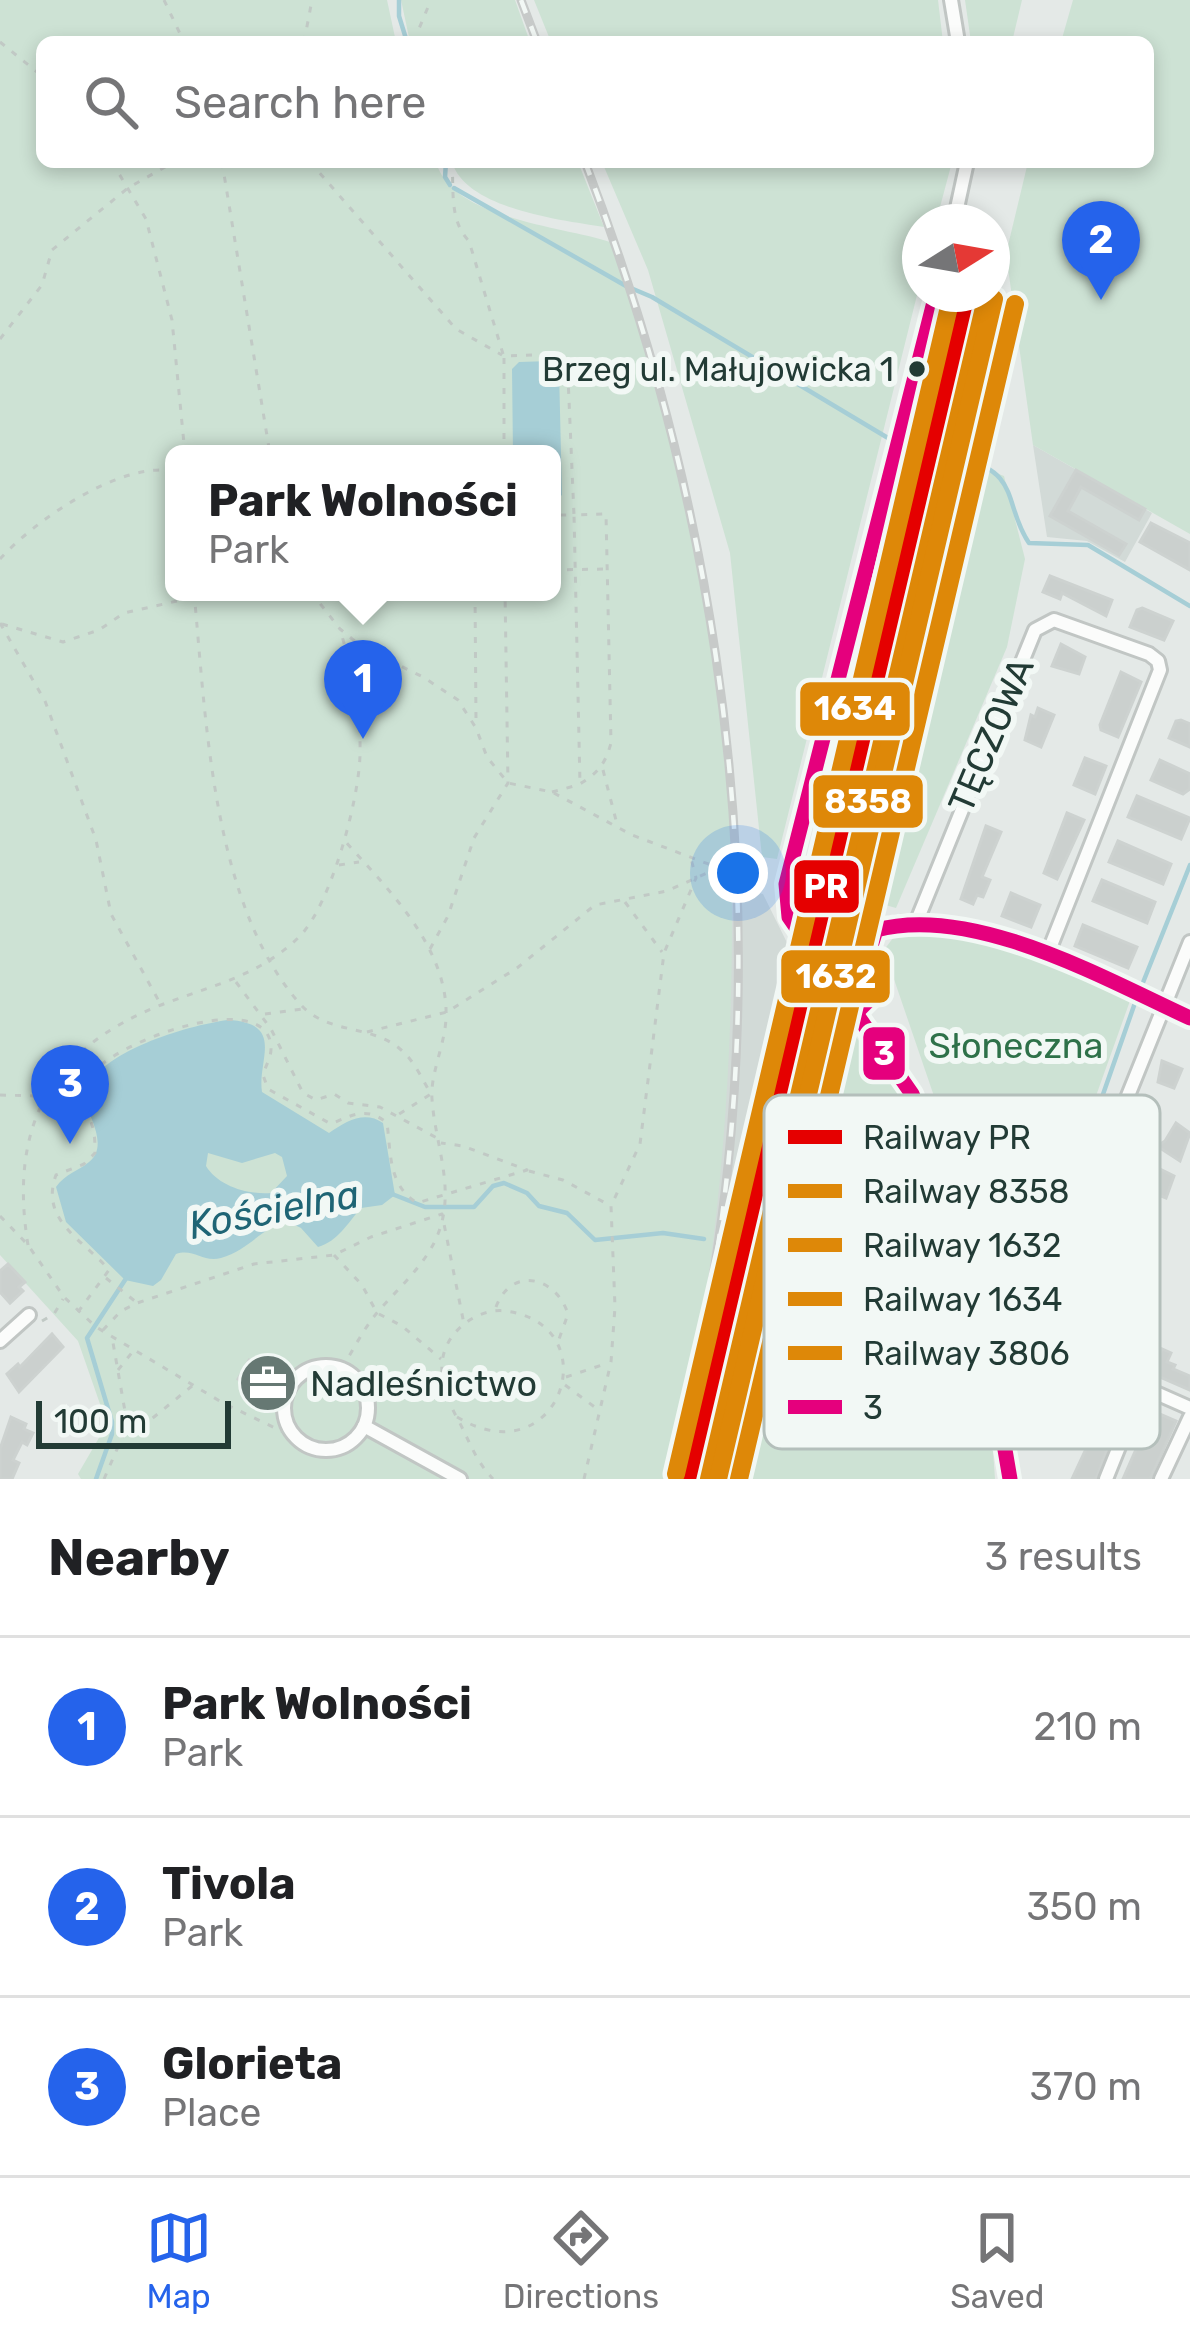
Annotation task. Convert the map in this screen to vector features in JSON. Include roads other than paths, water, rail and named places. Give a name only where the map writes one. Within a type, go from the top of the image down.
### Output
[{"type":"street","points":[[951,0],[957,36]]},
{"type":"street","points":[[958,204],[967,168]]},
{"type":"street","points":[[910,1095],[789,916],[789,869],[931,312]]},
{"type":"street","name":"TĘCZOWA","points":[[916,923],[1036,629],[1054,620],[1149,654],[1160,670],[1048,953]]},
{"type":"street","points":[[855,1014],[877,992],[870,949],[876,930],[894,922],[991,937],[1048,953],[1190,1018]]},
{"type":"street","points":[[1128,1095],[1190,942]]},
{"type":"street","points":[[0,1341],[29,1315]]},
{"type":"street","points":[[326,1365],[357,1378],[369,1410],[364,1426],[357,1438],[333,1450],[296,1438],[284,1408],[296,1378],[326,1365]]},
{"type":"street","points":[[1160,1396],[1190,1412],[1161,1479]]},
{"type":"street","points":[[364,1426],[460,1479]]},
{"type":"street","points":[[1005,1449],[1010,1479]]},
{"type":"street","points":[[1106,1479],[1118,1449]]},
{"type":"water","points":[[551,361],[559,370],[561,445],[513,445],[512,369],[519,362]]},
{"type":"water","points":[[228,1020],[257,1028],[265,1045],[262,1092],[329,1133],[362,1117],[383,1123],[395,1195],[382,1205],[361,1208],[337,1236],[318,1247],[301,1228],[287,1221],[221,1258],[176,1254],[153,1286],[125,1280],[66,1222],[56,1187],[95,1155],[97,1138],[82,1094],[106,1065],[125,1053]],"holes":[[[208,1153],[242,1163],[275,1153],[282,1157],[287,1176],[271,1193],[253,1192],[226,1184],[206,1166]]]},
{"type":"waterway","points":[[399,0],[405,36]]},
{"type":"waterway","points":[[446,168],[450,185]]},
{"type":"waterway","points":[[454,188],[652,297],[888,438]]},
{"type":"waterway","points":[[909,446],[920,450]]},
{"type":"waterway","points":[[948,456],[958,458]]},
{"type":"waterway","points":[[964,460],[982,465],[1003,482],[1029,543],[1088,545],[1190,606]]},
{"type":"waterway","name":"Kościelna","points":[[1140,990],[1190,865]]},
{"type":"waterway","name":"Kościelna","points":[[1103,1095],[1136,1000]]},
{"type":"waterway","name":"Kościelna","points":[[392,1194],[425,1207],[474,1207],[493,1186],[504,1183],[527,1193],[539,1206],[567,1213],[595,1240],[663,1233],[704,1239]]},
{"type":"waterway","name":"Kościelna","points":[[96,1479],[112,1422],[87,1338],[127,1277]]},
{"type":"railway","points":[[521,0],[535,36]]},
{"type":"railway","points":[[587,168],[628,283],[694,530],[731,782],[738,910],[737,1038],[728,1166],[706,1323],[674,1479]]},
{"type":"rail line","name":"3806","points":[[829,1095],[1015,304]]},
{"type":"rail line","name":"1634","points":[[765,1095],[948,312]]},
{"type":"rail line","name":"PR","points":[[777,1095],[962,312]]},
{"type":"rail line","name":"8358","points":[[799,1095],[983,312]]},
{"type":"rail line","name":"1632","points":[[808,1095],[991,312]]},
{"type":"rail line","name":"1634","points":[[676,1474],[764,1098]]},
{"type":"rail line","name":"PR","points":[[687,1479],[764,1152]]},
{"type":"rail line","name":"8358","points":[[709,1479],[764,1245]]},
{"type":"rail line","name":"1632","points":[[718,1479],[764,1282]]},
{"type":"rail line","name":"3806","points":[[739,1479],[764,1373]]},
{"type":"place","name":"Tivola","points":[[1101,300]]},
{"type":"place","name":"Brzeg ul. Małujowicka 1","points":[[917,369]]},
{"type":"place","name":"Park Wolności","points":[[363,739]]},
{"type":"place","name":"Glorieta","points":[[70,1144]]},
{"type":"place","name":"Nadleśnictwo","points":[[268,1383]]},
{"type":"park label","name":"Słoneczna","points":[[1016,1045]]}]
